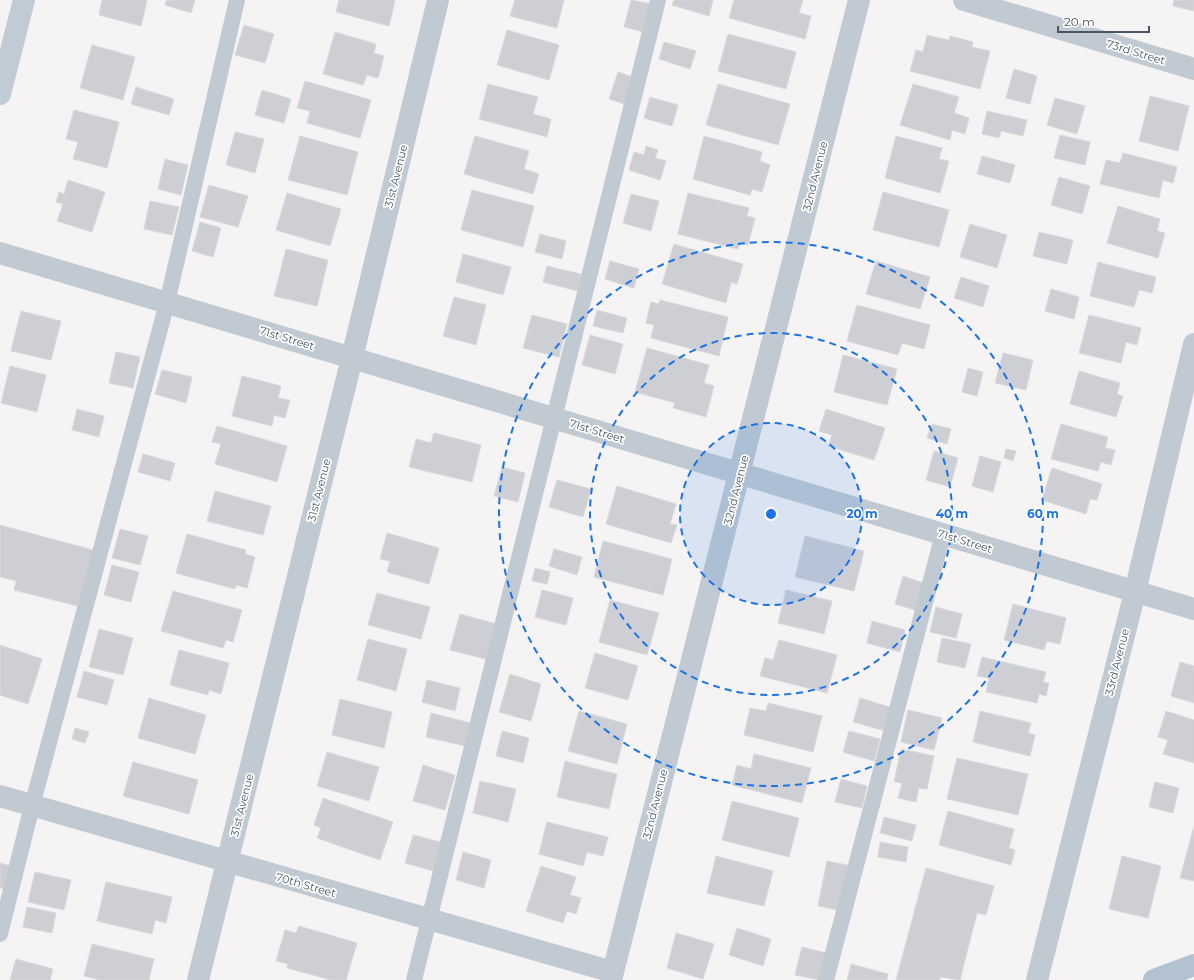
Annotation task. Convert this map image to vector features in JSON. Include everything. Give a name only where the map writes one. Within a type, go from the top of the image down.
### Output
[{"type":"main road","points":[[1154,980],[1194,965]]},
{"type":"street","points":[[0,94],[24,0]]},
{"type":"street","name":"31st Avenue","points":[[198,980],[352,358],[438,0]]},
{"type":"street","name":"32nd Avenue","points":[[612,976],[859,0]]},
{"type":"street","name":"73rd Street","points":[[964,0],[1194,69]]},
{"type":"street","name":"71st Street","points":[[0,253],[1194,609]]},
{"type":"street","name":"33rd Avenue","points":[[1037,980],[1194,344]]},
{"type":"street","name":"70th Street","points":[[0,796],[430,920],[612,976]]},
{"type":"lane","points":[[0,934],[32,806],[167,303],[237,0]]},
{"type":"lane","points":[[414,980],[658,0]]},
{"type":"lane","points":[[826,980],[943,534]]},
{"type":"building","points":[[102,0],[147,0],[141,26],[99,15]]},
{"type":"building","points":[[167,0],[195,0],[191,13],[165,5]]},
{"type":"building","points":[[339,0],[395,0],[389,26],[336,12]]},
{"type":"building","points":[[515,0],[564,0],[557,28],[510,16]]},
{"type":"building","points":[[631,0],[652,4],[644,32],[624,27]]},
{"type":"building","points":[[674,0],[713,0],[709,16],[672,5]]},
{"type":"building","points":[[734,0],[803,0],[799,13],[811,16],[805,39],[729,18]]},
{"type":"building","points":[[1174,0],[1194,0],[1194,11],[1173,6]]},
{"type":"building","points":[[244,25],[274,34],[265,63],[235,55]]},
{"type":"building","points":[[507,30],[559,45],[549,80],[497,65]]},
{"type":"building","points":[[335,32],[376,44],[374,53],[384,56],[378,78],[367,75],[363,85],[323,74]]},
{"type":"building","points":[[728,34],[796,52],[786,89],[718,71]]},
{"type":"building","points":[[927,35],[949,40],[950,36],[973,42],[972,47],[990,51],[980,89],[910,71],[916,50],[923,52]]},
{"type":"building","points":[[664,42],[696,51],[690,69],[659,59]]},
{"type":"building","points":[[92,45],[135,57],[123,100],[80,88]]},
{"type":"building","points":[[1014,69],[1037,76],[1030,104],[1006,98]]},
{"type":"building","points":[[618,72],[635,78],[627,105],[609,99]]},
{"type":"building","points":[[305,81],[371,100],[360,138],[307,123],[310,111],[297,108]]},
{"type":"building","points":[[488,84],[538,97],[533,114],[551,119],[547,137],[479,119]]},
{"type":"building","points":[[718,84],[790,104],[778,145],[706,125]]},
{"type":"building","points":[[913,84],[959,97],[954,113],[969,118],[965,134],[952,130],[950,140],[900,125]]},
{"type":"building","points":[[136,87],[174,99],[169,115],[131,104]]},
{"type":"building","points":[[262,90],[291,99],[284,123],[255,115]]},
{"type":"building","points":[[1150,96],[1189,106],[1178,151],[1139,141]]},
{"type":"building","points":[[650,97],[678,105],[672,126],[644,118]]},
{"type":"building","points":[[1055,98],[1085,106],[1077,134],[1047,125]]},
{"type":"building","points":[[74,110],[119,122],[107,168],[73,159],[78,142],[66,139]]},
{"type":"building","points":[[987,111],[1027,120],[1023,136],[1001,131],[999,138],[982,134]]},
{"type":"building","points":[[235,132],[264,139],[255,173],[226,165]]},
{"type":"building","points":[[1060,135],[1090,142],[1085,165],[1054,158]]},
{"type":"building","points":[[300,136],[358,152],[347,195],[288,180]]},
{"type":"building","points":[[475,136],[529,151],[524,169],[539,174],[533,194],[464,174]]},
{"type":"building","points":[[704,136],[762,152],[760,161],[770,165],[762,192],[752,189],[750,195],[693,179]]},
{"type":"building","points":[[896,136],[942,148],[939,159],[949,161],[940,193],[885,178]]},
{"type":"building","points":[[646,146],[658,150],[655,158],[666,161],[660,180],[629,170],[634,152],[644,155]]},
{"type":"building","points":[[1123,153],[1177,167],[1173,183],[1163,180],[1159,198],[1100,184],[1106,160],[1120,163]]},
{"type":"building","points":[[982,156],[1015,165],[1010,183],[977,174]]},
{"type":"building","points":[[165,159],[188,165],[181,195],[158,189]]},
{"type":"building","points":[[1059,177],[1090,186],[1082,214],[1051,205]]},
{"type":"building","points":[[68,180],[105,192],[92,232],[57,221],[63,204],[56,202],[59,192],[64,194]]},
{"type":"building","points":[[209,185],[248,196],[238,227],[200,217]]},
{"type":"building","points":[[472,190],[534,206],[523,247],[461,230]]},
{"type":"building","points":[[883,192],[949,210],[939,247],[873,230]]},
{"type":"building","points":[[287,193],[341,209],[330,246],[276,230]]},
{"type":"building","points":[[688,193],[749,208],[747,216],[755,218],[748,245],[740,243],[738,249],[678,234]]},
{"type":"building","points":[[631,194],[659,201],[651,231],[623,223]]},
{"type":"building","points":[[150,201],[179,207],[172,235],[144,229]]},
{"type":"building","points":[[1118,206],[1160,219],[1157,231],[1165,233],[1158,258],[1107,243]]},
{"type":"building","points":[[200,222],[221,228],[213,257],[192,251]]},
{"type":"building","points":[[970,224],[1007,235],[997,268],[960,257]]},
{"type":"building","points":[[1039,232],[1073,240],[1067,264],[1033,256]]},
{"type":"building","points":[[540,234],[566,241],[562,259],[535,252]]},
{"type":"building","points":[[674,244],[743,264],[737,284],[731,282],[726,303],[662,284]]},
{"type":"building","points":[[286,249],[328,260],[317,306],[274,296]]},
{"type":"building","points":[[463,254],[511,267],[503,295],[456,282]]},
{"type":"building","points":[[610,261],[639,269],[634,288],[605,279]]},
{"type":"building","points":[[876,261],[930,277],[920,309],[866,294]]},
{"type":"building","points":[[1098,262],[1156,277],[1152,293],[1139,290],[1134,307],[1090,296]]},
{"type":"building","points":[[547,266],[581,274],[578,291],[543,282]]},
{"type":"building","points":[[961,277],[989,286],[983,307],[954,298]]},
{"type":"building","points":[[1051,289],[1079,297],[1074,319],[1045,311]]},
{"type":"building","points":[[454,297],[486,305],[476,345],[443,336]]},
{"type":"building","points":[[660,300],[728,317],[719,356],[651,338],[654,325],[646,323],[651,302],[659,304]]},
{"type":"building","points":[[857,305],[930,325],[924,349],[902,343],[898,355],[847,341]]},
{"type":"building","points":[[597,310],[627,318],[623,333],[593,326]]},
{"type":"building","points":[[21,311],[61,321],[51,360],[11,351]]},
{"type":"building","points":[[532,315],[567,324],[559,357],[523,348]]},
{"type":"building","points":[[1089,315],[1141,328],[1137,345],[1126,342],[1121,363],[1079,353]]},
{"type":"building","points":[[590,335],[623,344],[615,374],[582,365]]},
{"type":"building","points":[[647,348],[709,365],[704,383],[714,386],[706,417],[673,408],[675,403],[635,392]]},
{"type":"building","points":[[116,352],[140,357],[133,388],[109,383]]},
{"type":"building","points":[[1003,353],[1033,360],[1026,390],[995,383]]},
{"type":"building","points":[[843,355],[897,369],[887,405],[834,392]]},
{"type":"building","points":[[10,366],[46,375],[37,412],[1,403]]},
{"type":"building","points":[[968,368],[983,372],[977,396],[962,392]]},
{"type":"building","points":[[162,370],[192,377],[186,403],[155,394]]},
{"type":"building","points":[[1079,371],[1120,383],[1117,394],[1123,396],[1116,417],[1070,404]]},
{"type":"building","points":[[242,376],[281,386],[278,398],[290,400],[285,418],[274,415],[272,426],[232,416]]},
{"type":"building","points":[[77,409],[104,416],[99,437],[72,430]]},
{"type":"building","points":[[826,409],[885,428],[874,460],[828,446],[832,435],[819,431]]},
{"type":"building","points":[[932,424],[951,429],[947,444],[927,438]]},
{"type":"building","points":[[1061,424],[1108,437],[1105,448],[1115,450],[1111,465],[1101,462],[1098,471],[1051,459]]},
{"type":"building","points":[[217,426],[287,446],[277,482],[215,464],[221,444],[212,442]]},
{"type":"building","points":[[434,433],[481,445],[472,482],[409,467],[416,439],[431,443]]},
{"type":"building","points":[[1006,449],[1016,451],[1013,461],[1004,458]]},
{"type":"building","points":[[934,451],[958,458],[950,487],[926,480]]},
{"type":"building","points":[[143,454],[175,463],[170,481],[138,472]]},
{"type":"building","points":[[980,456],[1001,462],[993,492],[972,486]]},
{"type":"building","points":[[502,467],[525,473],[518,502],[494,496]]},
{"type":"building","points":[[1052,468],[1102,484],[1097,500],[1090,499],[1086,514],[1042,500]]},
{"type":"building","points":[[557,480],[591,489],[583,517],[549,507]]},
{"type":"building","points":[[617,486],[676,504],[670,524],[677,525],[671,543],[606,524]]},
{"type":"building","points":[[215,491],[271,506],[263,535],[207,521]]},
{"type":"building","points":[[0,525],[93,550],[78,606],[14,590],[16,581],[0,577]]},
{"type":"building","points":[[120,529],[148,536],[140,565],[112,558]]},
{"type":"building","points":[[387,533],[439,548],[429,584],[387,572],[390,561],[380,559]]},
{"type":"building","points":[[187,534],[246,550],[245,554],[255,557],[247,588],[236,585],[235,589],[176,573]]},
{"type":"building","points":[[805,536],[864,551],[854,591],[795,577]]},
{"type":"building","points":[[603,541],[672,559],[663,595],[594,577]]},
{"type":"building","points":[[554,549],[582,557],[577,575],[549,566]]},
{"type":"building","points":[[112,565],[139,572],[131,602],[104,595]]},
{"type":"building","points":[[535,568],[550,572],[547,584],[532,581]]},
{"type":"building","points":[[903,576],[923,583],[915,610],[895,604]]},
{"type":"building","points":[[542,590],[573,598],[566,625],[535,617]]},
{"type":"building","points":[[786,590],[832,601],[824,634],[778,623]]},
{"type":"building","points":[[173,591],[242,610],[233,642],[226,640],[223,648],[161,631]]},
{"type":"building","points":[[377,593],[430,607],[421,639],[368,625]]},
{"type":"building","points":[[610,600],[659,613],[647,655],[599,642]]},
{"type":"building","points":[[1013,604],[1066,618],[1060,644],[1047,641],[1044,650],[1004,640]]},
{"type":"building","points":[[936,607],[962,614],[956,638],[930,632]]},
{"type":"building","points":[[460,614],[496,624],[486,659],[450,650]]},
{"type":"building","points":[[872,621],[905,630],[900,652],[867,643]]},
{"type":"building","points":[[99,629],[133,638],[123,675],[89,667]]},
{"type":"building","points":[[942,638],[971,644],[965,668],[937,662]]},
{"type":"building","points":[[368,639],[407,649],[396,691],[357,680]]},
{"type":"building","points":[[779,640],[837,655],[827,693],[760,676],[765,658],[773,660]]},
{"type":"building","points":[[0,645],[42,659],[28,704],[0,695]]},
{"type":"building","points":[[179,650],[229,663],[221,694],[209,690],[208,695],[170,685]]},
{"type":"building","points":[[595,653],[638,666],[628,700],[585,688]]},
{"type":"building","points":[[982,657],[1046,672],[1043,682],[1049,683],[1046,696],[1039,694],[1037,703],[986,692],[989,678],[977,676]]},
{"type":"building","points":[[1180,662],[1194,666],[1194,703],[1171,696]]},
{"type":"building","points":[[84,671],[114,680],[107,705],[77,697]]},
{"type":"building","points":[[510,674],[541,684],[531,721],[499,712]]},
{"type":"building","points":[[427,680],[460,688],[455,711],[422,702]]},
{"type":"building","points":[[149,698],[206,715],[195,754],[138,738]]},
{"type":"building","points":[[860,698],[893,708],[886,731],[853,722]]},
{"type":"building","points":[[340,699],[392,712],[384,748],[332,735]]},
{"type":"building","points":[[768,703],[822,716],[813,752],[744,735],[750,708],[766,711]]},
{"type":"building","points":[[908,710],[942,718],[934,750],[901,742]]},
{"type":"building","points":[[579,711],[627,724],[617,764],[568,751]]},
{"type":"building","points":[[980,711],[1031,723],[1028,733],[1035,735],[1030,756],[973,742]]},
{"type":"building","points":[[1166,711],[1194,720],[1194,763],[1163,754],[1168,740],[1158,737]]},
{"type":"building","points":[[431,713],[471,723],[465,746],[426,737]]},
{"type":"building","points":[[75,728],[89,732],[85,743],[72,739]]},
{"type":"building","points":[[502,731],[529,738],[523,763],[496,756]]},
{"type":"building","points":[[849,731],[880,739],[874,761],[843,752]]},
{"type":"building","points":[[901,749],[934,756],[927,789],[919,788],[916,802],[898,798],[902,783],[894,782]]},
{"type":"building","points":[[327,752],[379,767],[369,801],[317,786]]},
{"type":"building","points":[[754,754],[811,768],[802,803],[732,785],[737,765],[751,769]]},
{"type":"building","points":[[957,758],[1028,774],[1018,815],[947,799]]},
{"type":"building","points":[[565,761],[617,774],[609,809],[557,797]]},
{"type":"building","points":[[133,762],[198,780],[189,814],[123,796]]},
{"type":"building","points":[[423,765],[455,775],[445,810],[413,801]]},
{"type":"building","points":[[841,779],[867,786],[862,808],[835,802]]},
{"type":"building","points":[[480,781],[516,789],[508,822],[473,813]]},
{"type":"building","points":[[1155,782],[1179,788],[1173,813],[1149,807]]},
{"type":"building","points":[[323,798],[393,822],[380,860],[317,838],[321,828],[314,825]]},
{"type":"building","points":[[732,801],[799,818],[789,857],[722,840]]},
{"type":"building","points":[[948,811],[1014,829],[1009,848],[1015,850],[1011,865],[939,845]]},
{"type":"building","points":[[884,817],[916,825],[912,841],[880,833]]},
{"type":"building","points":[[547,822],[608,837],[603,856],[587,852],[583,866],[539,854]]},
{"type":"building","points":[[1194,826],[1194,881],[1180,878]]},
{"type":"building","points":[[413,835],[441,842],[434,871],[405,863]]},
{"type":"building","points":[[880,842],[908,847],[906,862],[878,857]]},
{"type":"building","points":[[463,852],[491,860],[484,888],[456,880]]},
{"type":"building","points":[[716,856],[773,871],[764,906],[707,893]]},
{"type":"building","points":[[1122,856],[1161,866],[1148,918],[1109,909]]},
{"type":"building","points":[[827,861],[852,866],[842,911],[818,906]]},
{"type":"building","points":[[0,863],[15,867],[9,890],[0,888]]},
{"type":"building","points":[[541,866],[576,877],[570,895],[581,898],[576,914],[567,911],[563,923],[526,911]]},
{"type":"building","points":[[926,868],[994,886],[986,915],[977,913],[960,980],[940,977],[940,980],[896,980]]},
{"type":"building","points":[[35,872],[71,880],[64,910],[28,902]]},
{"type":"building","points":[[106,882],[172,897],[166,923],[155,920],[152,934],[97,921]]},
{"type":"building","points":[[27,907],[56,913],[52,933],[23,927]]},
{"type":"building","points":[[299,926],[357,943],[346,980],[331,980],[287,968],[288,964],[276,961],[285,930],[296,933]]},
{"type":"building","points":[[737,928],[771,939],[763,966],[729,955]]},
{"type":"building","points":[[676,933],[714,944],[703,979],[667,968]]},
{"type":"building","points":[[92,944],[154,959],[149,980],[100,980],[84,976]]},
{"type":"building","points":[[802,947],[826,953],[820,980],[795,975]]},
{"type":"building","points":[[16,959],[53,969],[50,980],[10,980]]},
{"type":"building","points":[[851,964],[888,974],[887,980],[847,980]]}]
